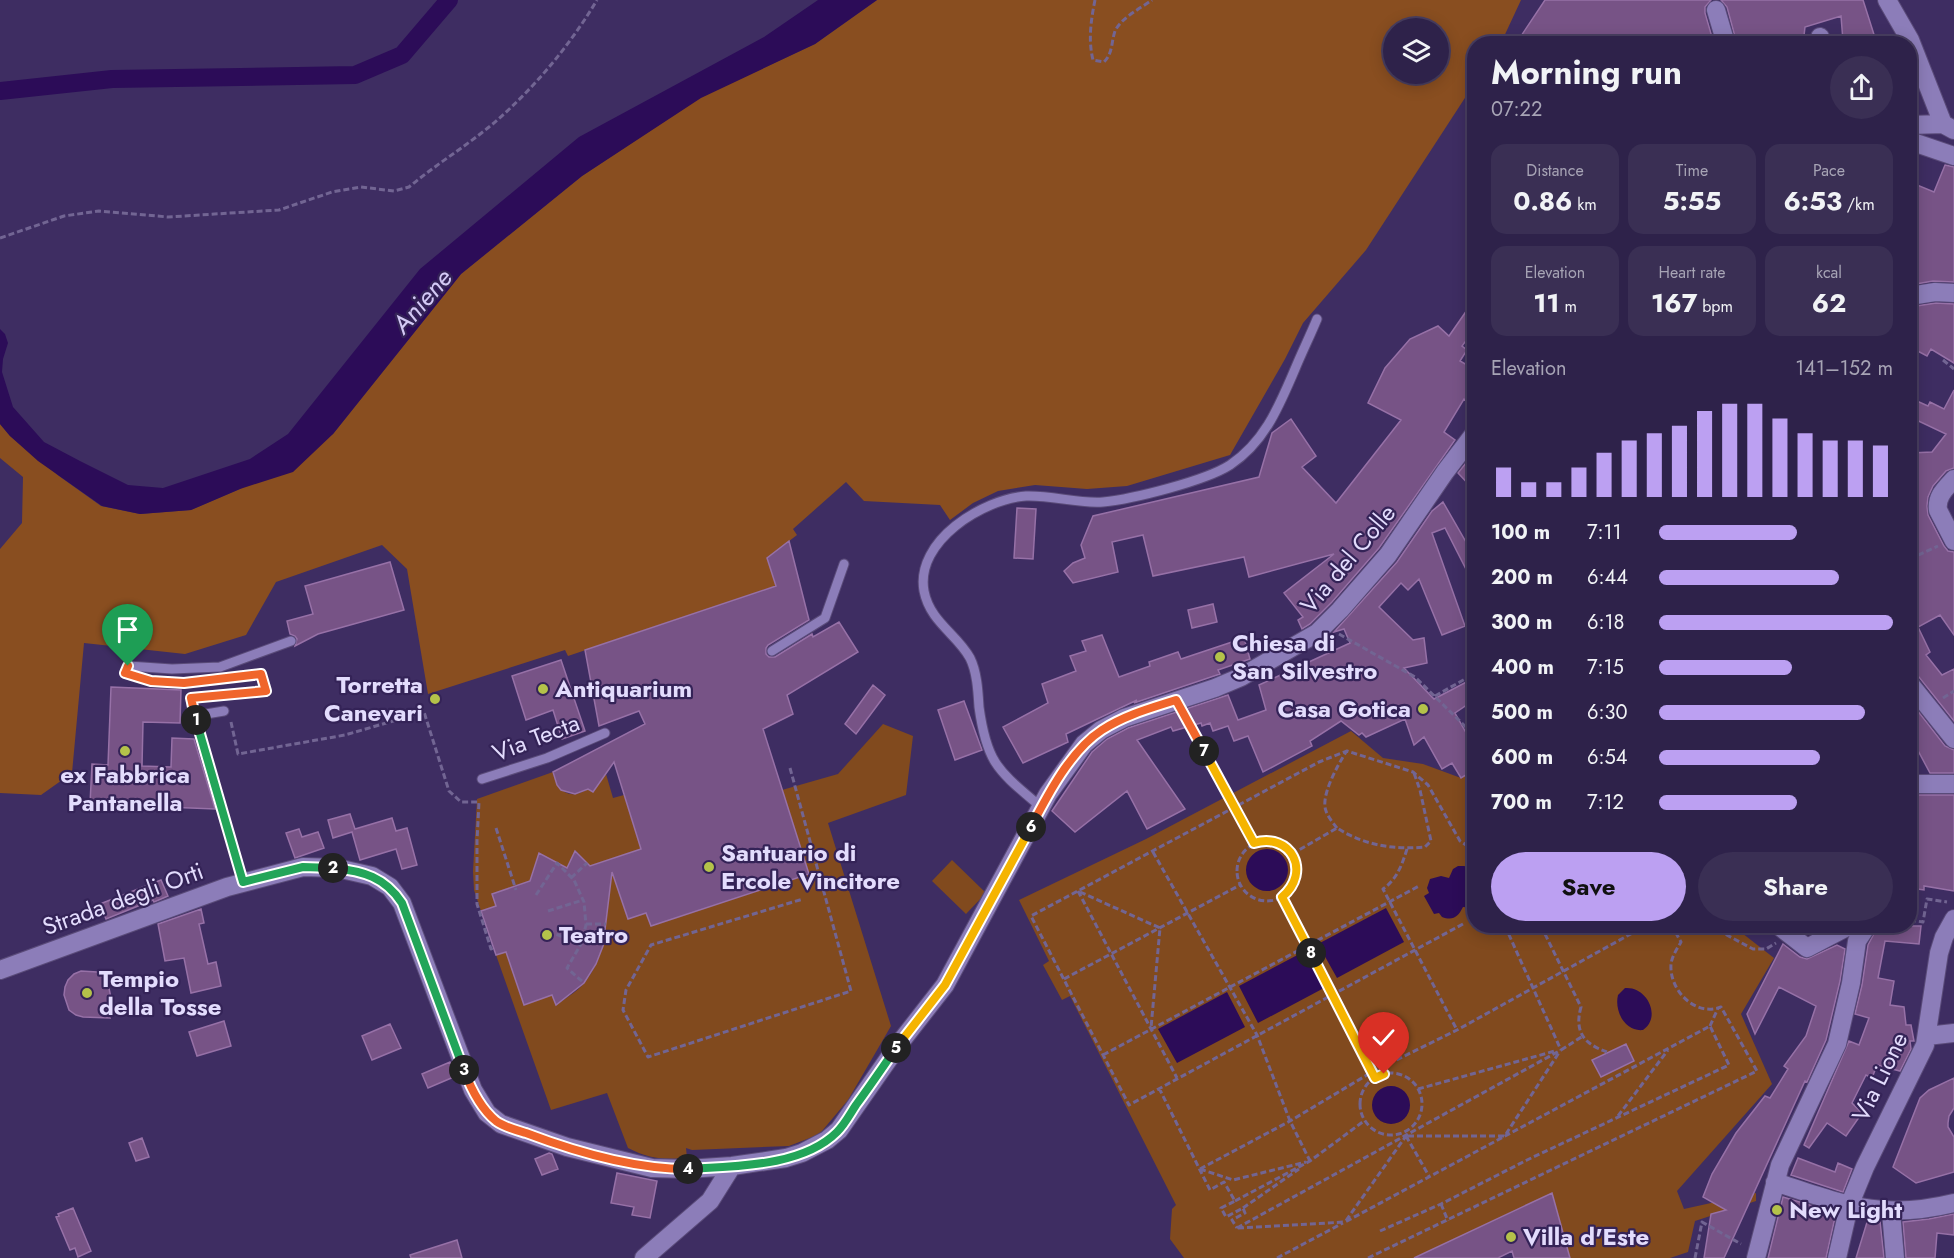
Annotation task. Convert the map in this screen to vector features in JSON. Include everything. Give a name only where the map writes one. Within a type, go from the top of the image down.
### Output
[{"type":"street","points":[[1887,0],[1908,36]]},
{"type":"street","points":[[1716,10],[1724,36]]},
{"type":"street","points":[[1917,56],[1948,127],[1917,125]]},
{"type":"street","points":[[1917,143],[1954,156]]},
{"type":"street","points":[[1917,295],[1935,292],[1954,293]]},
{"type":"street","name":"Via del Colle","points":[[966,948],[1041,807],[1061,775],[1092,737],[1124,718],[1250,673],[1308,639],[1325,626],[1392,550],[1467,443]]},
{"type":"street","points":[[1953,540],[1937,504],[1941,494],[1954,479]]},
{"type":"street","points":[[1917,693],[1954,738]]},
{"type":"street","points":[[1917,784],[1954,784]]},
{"type":"street","name":"Strada degli Orti","points":[[0,970],[243,882],[303,867],[327,867],[361,873],[382,881],[390,887],[402,903],[472,1090],[487,1113],[501,1124],[567,1147],[647,1168],[687,1169],[732,1166],[797,1156],[820,1144],[839,1130],[899,1044],[945,985],[966,948]]},
{"type":"street","name":"Via Lione","points":[[1837,1258],[1849,1206],[1876,1142],[1925,1045],[1939,953],[1950,917]]},
{"type":"street","points":[[1788,933],[1807,948],[1845,933]]},
{"type":"street","points":[[1757,1256],[1782,1159],[1837,1044],[1851,982],[1850,933]]},
{"type":"street","points":[[1927,1036],[1954,1033]]},
{"type":"street","points":[[644,1258],[710,1201],[732,1166]]},
{"type":"street","points":[[1775,1182],[1849,1206],[1892,1212],[1924,1210],[1954,1203]]},
{"type":"street","points":[[1892,1212],[1894,1258]]},
{"type":"lane","points":[[1041,807],[1005,776],[992,759],[982,726],[973,666],[968,655],[940,623],[926,599],[924,584],[929,556],[935,546],[957,526],[987,506],[1008,499],[1027,496],[1089,502],[1115,500],[1209,476],[1234,462],[1267,428],[1278,409],[1317,320]]},
{"type":"lane","points":[[772,651],[825,618],[844,564]]},
{"type":"lane","points":[[243,882],[194,716],[191,698],[266,691],[261,674],[184,683],[151,681],[125,673],[128,666],[172,669],[220,667],[291,641]]},
{"type":"lane","points":[[194,716],[224,711]]},
{"type":"lane","name":"Via Tecta","points":[[482,779],[547,758],[605,733]]},
{"type":"path","points":[[0,238],[76,214],[99,212],[168,217],[279,210],[362,187],[394,191],[409,187],[505,114],[548,69],[579,30],[597,0]]},
{"type":"path","points":[[1095,0],[1090,22],[1090,51],[1093,60],[1104,62],[1110,56],[1116,30],[1125,20],[1152,0]]},
{"type":"path","points":[[1943,360],[1954,369]]},
{"type":"path","points":[[1917,556],[1953,540]]},
{"type":"path","points":[[1325,626],[1415,677],[1467,728]]},
{"type":"path","points":[[1436,696],[1467,678]]},
{"type":"path","points":[[1176,700],[1254,843]]},
{"type":"path","points":[[224,711],[231,721],[238,753],[345,735],[423,712],[449,791],[461,802],[479,802],[477,904],[491,949],[493,948]]},
{"type":"path","points":[[1347,751],[1336,767],[1325,798],[1326,811],[1337,828],[1352,838],[1407,849],[1425,847],[1431,841],[1420,790],[1413,772]]},
{"type":"path","points":[[1463,924],[1129,1105],[1031,916],[1319,762],[1347,751],[1413,772],[1428,785],[1460,841],[1467,846]]},
{"type":"path","points":[[790,768],[851,991],[648,1057],[622,1010],[626,990],[651,945],[803,898]]},
{"type":"path","points":[[496,828],[516,890]]},
{"type":"path","points":[[1292,854],[1337,828]]},
{"type":"path","points":[[1271,841],[1286,848],[1292,854],[1297,872],[1295,882],[1282,897],[1274,900],[1254,898],[1240,885],[1237,876],[1240,856],[1254,843],[1271,841]]},
{"type":"path","points":[[1407,849],[1395,878],[1383,889],[1457,1030]]},
{"type":"path","points":[[1153,852],[1257,1035],[1290,1120],[1310,1161]]},
{"type":"path","points":[[536,894],[557,863],[572,878],[583,900],[585,924],[581,944],[567,968],[584,983]]},
{"type":"path","points":[[572,878],[587,863]]},
{"type":"path","points":[[1064,979],[1240,885]]},
{"type":"path","points":[[1103,1055],[1419,886]]},
{"type":"path","points":[[1078,891],[1160,928]]},
{"type":"path","points":[[1078,891],[1177,1078]]},
{"type":"path","points":[[1282,897],[1375,1078]]},
{"type":"path","points":[[1917,921],[1923,922],[1927,899],[1950,917]]},
{"type":"path","points":[[548,910],[583,900]]},
{"type":"path","points":[[585,924],[606,924]]},
{"type":"path","points":[[1151,1029],[1160,928]]},
{"type":"path","points":[[548,932],[581,944]]},
{"type":"path","points":[[1508,933],[1561,1050]]},
{"type":"path","points":[[1545,933],[1581,1007],[1578,1020],[1583,1036],[1593,1047],[1607,1052]]},
{"type":"path","points":[[1200,1169],[1372,1072],[1457,1030],[1632,933]]},
{"type":"path","points":[[1368,1258],[1757,1071],[1721,1007],[1706,1008],[1694,1005],[1676,988],[1671,964],[1674,953],[1681,942],[1676,933]]},
{"type":"path","points":[[1723,933],[1754,949],[1766,949],[1781,933]]},
{"type":"path","points":[[1277,1258],[1710,1026],[1718,1008]]},
{"type":"path","points":[[1380,1231],[1441,1204],[1527,1160],[1729,1065],[1710,1026]]},
{"type":"path","points":[[1237,1228],[1583,1036]]},
{"type":"path","points":[[1617,1118],[1669,1048]]},
{"type":"path","points":[[1418,1089],[1561,1050]]},
{"type":"path","points":[[1505,1136],[1561,1050]]},
{"type":"path","points":[[1384,1074],[1404,1076],[1418,1089],[1422,1109],[1412,1127],[1395,1135],[1387,1135],[1370,1128],[1364,1121],[1360,1112],[1362,1092],[1375,1078],[1384,1074]]},
{"type":"path","points":[[1158,1088],[1210,1190],[1224,1182],[1235,1201]]},
{"type":"path","points":[[1310,1161],[1221,1209],[1226,1217],[1243,1208],[1310,1161],[1364,1121]]},
{"type":"path","points":[[1406,1136],[1505,1136]]},
{"type":"path","points":[[1406,1136],[1429,1177]]},
{"type":"path","points":[[1345,1222],[1406,1136]]},
{"type":"path","points":[[1200,1169],[1233,1180],[1310,1161]]},
{"type":"path","points":[[1441,1204],[1448,1221]]},
{"type":"path","points":[[1237,1228],[1232,1220],[1245,1212],[1243,1208]]},
{"type":"path","points":[[1237,1228],[1345,1222]]},
{"type":"path","points":[[1695,1258],[1702,1222],[1757,1256]]},
{"type":"shaded area","points":[[877,0],[1521,0],[1504,36],[1467,36],[1467,95],[1366,250],[1303,323],[1230,455],[1127,486],[1087,489],[1035,485],[998,491],[973,503],[950,520],[940,505],[864,501],[846,482],[793,529],[797,535],[767,558],[776,586],[568,656],[565,650],[428,694],[407,569],[382,545],[276,582],[246,635],[185,654],[84,643],[72,773],[41,795],[0,793],[0,549],[22,523],[23,477],[0,458],[0,424],[10,436],[59,476],[101,506],[140,514],[191,510],[240,489],[333,434],[461,274],[582,176],[701,97],[815,44]]},
{"type":"shaded area","points":[[883,724],[913,736],[906,795],[828,823],[891,1026],[848,1100],[822,1131],[789,1146],[692,1150],[686,1148],[687,1158],[664,1159],[650,1157],[628,1148],[607,1093],[551,1110],[496,955],[506,952],[524,1005],[552,995],[556,1005],[582,985],[595,967],[605,933],[602,898],[596,881],[576,851],[566,869],[539,854],[530,881],[492,894],[496,906],[481,911],[474,890],[473,871],[477,799],[553,772],[561,789],[569,794],[588,789],[593,792],[606,774],[613,798],[624,795],[637,834],[682,902],[629,853],[609,860],[628,919],[646,913],[651,926],[809,874],[782,790],[838,774]]},
{"type":"shaded area","points":[[1351,731],[1383,758],[1423,764],[1461,778],[1467,774],[1467,933],[1742,933],[1774,958],[1741,1014],[1772,1084],[1677,1191],[1684,1209],[1756,1193],[1756,1201],[1695,1221],[1688,1252],[1670,1258],[1570,1258],[1552,1193],[1414,1258],[1184,1258],[1170,1239],[1172,1209],[1176,1205],[1070,996],[1062,1000],[1043,965],[1049,961],[1019,900],[1146,839]]},
{"type":"shaded area","points":[[952,860],[986,893],[966,914],[932,881]]},
{"type":"water","name":"Aniene","points":[[818,0],[877,0],[815,44],[701,98],[582,176],[461,274],[333,434],[293,472],[240,489],[191,510],[140,514],[102,506],[38,461],[0,424],[0,329],[5,334],[8,343],[2,372],[13,407],[44,442],[80,461],[128,485],[163,488],[250,459],[288,434],[420,269],[579,137],[764,37]]},
{"type":"water","points":[[1267,849],[1282,855],[1288,870],[1282,885],[1267,891],[1252,885],[1246,870],[1252,855]]},
{"type":"water","points":[[1458,866],[1467,867],[1467,907],[1463,907],[1457,916],[1446,918],[1439,913],[1434,914],[1424,896],[1429,893],[1427,888],[1430,879],[1441,876],[1449,878],[1453,869]]},
{"type":"water","points":[[1386,908],[1404,942],[1337,978],[1318,944]]},
{"type":"water","points":[[1305,951],[1324,988],[1258,1023],[1239,986]]},
{"type":"water","points":[[1625,988],[1640,992],[1649,1003],[1651,1018],[1643,1030],[1631,1028],[1619,1014],[1618,995]]},
{"type":"water","points":[[1227,992],[1245,1027],[1177,1063],[1158,1029]]},
{"type":"water","points":[[1391,1086],[1404,1092],[1410,1105],[1404,1118],[1391,1124],[1378,1118],[1372,1105],[1378,1092]]},
{"type":"building","points":[[1545,0],[1711,0],[1705,7],[1705,13],[1712,36],[1521,36]]},
{"type":"building","points":[[1721,0],[1863,0],[1874,36],[1843,36],[1841,16],[1805,27],[1804,36],[1735,36],[1727,7]]},
{"type":"building","points":[[1945,165],[1954,167],[1954,282],[1933,281],[1917,284],[1917,185],[1934,192]]},
{"type":"building","points":[[1936,303],[1954,304],[1954,363],[1931,349],[1927,356],[1917,351],[1917,306]]},
{"type":"building","points":[[1467,310],[1467,339],[1462,346],[1467,350],[1460,361],[1467,365],[1467,401],[1464,399],[1444,432],[1455,440],[1379,548],[1332,602],[1302,629],[1298,620],[1303,617],[1284,593],[1334,554],[1249,577],[1244,557],[1153,576],[1143,535],[1112,542],[1118,572],[1073,583],[1064,571],[1073,563],[1085,558],[1081,545],[1093,516],[1259,477],[1272,433],[1291,419],[1316,456],[1302,467],[1336,503],[1401,420],[1368,403],[1385,368],[1410,339],[1438,326],[1449,336]]},
{"type":"building","points":[[1954,390],[1954,468],[1946,471],[1933,486],[1927,506],[1928,515],[1944,546],[1948,551],[1954,552],[1954,635],[1940,615],[1918,627],[1930,652],[1926,655],[1942,675],[1954,669],[1954,721],[1917,676],[1917,453],[1932,452],[1946,434],[1917,420],[1917,401],[1928,406],[1930,402],[1944,409]]},
{"type":"building","points":[[1467,462],[1467,483],[1458,473]]},
{"type":"building","points":[[1443,502],[1467,544],[1467,571],[1445,528],[1432,533],[1465,626],[1442,635],[1419,579],[1408,590],[1401,583],[1379,607],[1413,640],[1424,638],[1427,663],[1404,668],[1434,699],[1467,682],[1467,705],[1455,713],[1467,734],[1467,774],[1461,778],[1452,763],[1442,769],[1424,737],[1414,745],[1405,719],[1366,737],[1362,733],[1359,735],[1341,721],[1310,741],[1312,746],[1263,772],[1248,736],[1234,741],[1228,726],[1213,731],[1210,723],[1202,726],[1201,723],[1173,731],[1171,727],[1137,740],[1185,809],[1147,829],[1127,791],[1075,832],[1052,811],[1092,752],[1107,739],[1128,728],[1228,695],[1238,720],[1266,710],[1259,685],[1350,643],[1344,629],[1334,632],[1397,562],[1432,511]]},
{"type":"building","points":[[1017,508],[1036,509],[1033,559],[1014,558]]},
{"type":"building","points":[[789,541],[809,620],[768,645],[766,654],[769,657],[775,657],[812,634],[813,637],[839,622],[858,652],[787,695],[793,714],[763,729],[809,874],[651,926],[646,913],[628,919],[612,872],[603,946],[596,964],[584,983],[556,1005],[552,995],[524,1005],[506,952],[496,955],[481,911],[496,906],[492,894],[530,881],[539,853],[567,868],[575,851],[590,866],[641,849],[614,762],[593,792],[588,789],[575,794],[561,790],[553,772],[645,724],[639,711],[599,726],[585,650],[776,586],[767,558]]},
{"type":"building","points":[[390,562],[404,610],[318,634],[295,646],[297,639],[290,634],[287,621],[313,614],[305,586]]},
{"type":"building","points":[[1213,604],[1217,622],[1192,628],[1188,610]]},
{"type":"building","points":[[1102,635],[1119,677],[1150,666],[1149,662],[1178,652],[1181,659],[1244,638],[1250,659],[1218,670],[1220,674],[1134,703],[1137,700],[1066,734],[1068,742],[1023,763],[1003,727],[1048,703],[1042,684],[1076,671],[1070,656],[1086,651],[1082,641]]},
{"type":"building","name":"Antiquarium","points":[[561,660],[585,731],[562,739],[553,710],[526,720],[512,676]]},
{"type":"building","points":[[873,685],[885,695],[856,734],[845,724]]},
{"type":"building","name":"ex Fabbrica Pantanella","points":[[111,687],[181,690],[180,723],[143,722],[142,766],[171,767],[172,738],[194,739],[215,809],[90,804],[92,764],[108,765]]},
{"type":"building","points":[[964,701],[982,750],[955,760],[938,710]]},
{"type":"building","points":[[1917,710],[1945,746],[1954,750],[1954,773],[1930,773],[1917,749]]},
{"type":"building","points":[[1917,795],[1954,795],[1954,891],[1924,886],[1924,890],[1917,889]]},
{"type":"building","points":[[350,814],[355,829],[392,818],[396,831],[407,828],[417,865],[402,869],[396,849],[360,860],[352,832],[333,838],[328,820]]},
{"type":"building","points":[[299,829],[302,837],[318,832],[324,848],[295,858],[286,833]]},
{"type":"building","points":[[161,880],[168,896],[106,919],[100,904]]},
{"type":"building","points":[[201,909],[204,923],[199,924],[208,964],[216,962],[221,986],[191,993],[184,958],[165,961],[158,924]]},
{"type":"building","points":[[1917,926],[1921,926],[1919,944],[1885,941],[1878,978],[1894,981],[1890,1005],[1904,1007],[1906,1025],[1911,1025],[1914,1041],[1910,1041],[1911,1049],[1900,1071],[1877,1065],[1872,1078],[1866,1075],[1852,1103],[1862,1113],[1846,1136],[1827,1123],[1809,1148],[1804,1145],[1849,1041],[1859,1045],[1869,1018],[1855,1014],[1868,945],[1874,933],[1917,933]]},
{"type":"building","points":[[1783,944],[1800,957],[1807,959],[1837,945],[1845,949],[1826,1040],[1724,1258],[1704,1258],[1711,1214],[1726,1210],[1703,1197],[1712,1174],[1736,1133],[1765,1096],[1770,1098],[1788,1069],[1784,1066],[1806,1036],[1816,1006],[1779,987],[1755,1034],[1747,1014]]},
{"type":"building","name":"Tempio della Tosse","points":[[81,971],[97,972],[108,983],[111,998],[107,1011],[110,1018],[83,1017],[69,1010],[64,995],[65,987],[74,974]]},
{"type":"building","points":[[224,1021],[231,1046],[197,1056],[189,1032]]},
{"type":"building","points":[[390,1024],[401,1048],[372,1060],[362,1036]]},
{"type":"building","points":[[1626,1044],[1634,1061],[1601,1077],[1592,1060]]},
{"type":"building","points":[[450,1062],[456,1076],[428,1088],[422,1074]]},
{"type":"building","points":[[1954,1078],[1954,1108],[1949,1116],[1948,1127],[1954,1137],[1954,1172],[1916,1183],[1893,1167],[1920,1098],[1929,1090]]},
{"type":"building","points":[[142,1138],[149,1157],[136,1161],[129,1143]]},
{"type":"building","points":[[549,1153],[552,1154],[558,1169],[542,1175],[535,1159]]},
{"type":"building","points":[[1798,1158],[1835,1172],[1838,1163],[1852,1169],[1843,1192],[1791,1175]]},
{"type":"building","points":[[617,1173],[657,1181],[650,1218],[632,1215],[634,1207],[611,1203]]},
{"type":"building","name":"Villa d'Este","points":[[1552,1193],[1570,1258],[1514,1258],[1512,1251],[1498,1258],[1414,1258]]},
{"type":"building","points":[[1783,1197],[1836,1213],[1826,1258],[1768,1258]]},
{"type":"building","points":[[73,1208],[91,1251],[78,1257],[75,1248],[70,1250],[56,1217]]},
{"type":"building","points":[[1954,1214],[1954,1235],[1937,1233],[1935,1258],[1906,1258],[1903,1222]]},
{"type":"building","points":[[1868,1219],[1880,1221],[1884,1258],[1856,1258]]},
{"type":"building","points":[[457,1240],[462,1258],[411,1258],[410,1255]]},
{"type":"waterway","points":[[0,91],[112,79],[355,75],[402,55],[449,0]]},
{"type":"place","name":"Chiesa di San Silvestro","points":[[1220,657]]},
{"type":"place","name":"Antiquarium","points":[[543,689]]},
{"type":"place","name":"Torretta Canevari","points":[[435,699]]},
{"type":"place","name":"Casa Gotica","points":[[1423,709]]},
{"type":"place","name":"ex Fabbrica Pantanella","points":[[125,751]]},
{"type":"place","name":"Santuario di Ercole Vincitore","points":[[709,867]]},
{"type":"place","name":"Teatro","points":[[547,935]]},
{"type":"place","name":"Tempio della Tosse","points":[[87,993]]},
{"type":"place","name":"New Light","points":[[1777,1210]]},
{"type":"place","name":"Villa d'Este","points":[[1511,1237]]},
{"type":"route","points":[[128,666],[125,673],[151,681],[184,683],[261,674],[266,691],[191,698],[243,882],[303,867],[327,867],[372,876],[390,887],[402,903],[468,1081],[482,1106],[494,1120],[501,1124],[551,1142],[647,1168],[687,1169],[732,1166],[792,1157],[802,1154],[831,1137],[839,1130],[899,1044],[945,985],[1041,807],[1084,744],[1101,730],[1124,718],[1176,700],[1254,843],[1262,841],[1279,843],[1292,854],[1297,872],[1295,882],[1282,897],[1375,1078],[1384,1074]]}]
